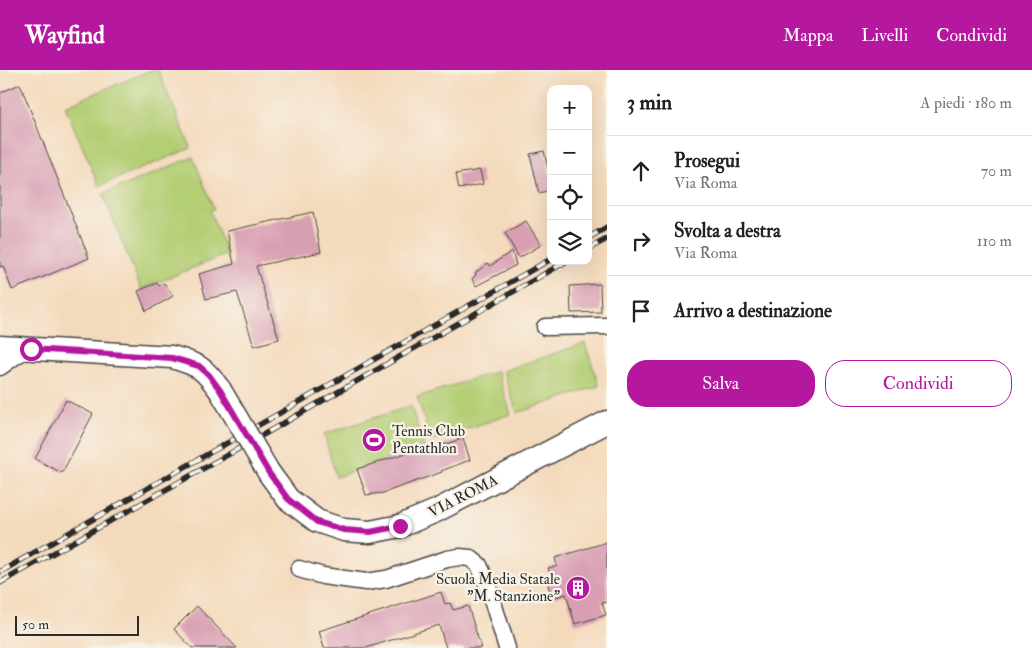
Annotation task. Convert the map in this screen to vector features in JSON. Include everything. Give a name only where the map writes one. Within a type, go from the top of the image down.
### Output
[{"type":"street","points":[[545,327],[607,326]]},
{"type":"street","name":"VIA ROMA","points":[[0,347],[172,358],[199,366],[209,375],[220,390],[269,473],[288,499],[317,522],[344,530],[370,532],[400,526],[436,511],[607,422]]},
{"type":"street","points":[[0,367],[18,354],[31,349]]},
{"type":"street","points":[[299,569],[322,576],[366,582],[386,579],[459,556],[470,558],[479,565],[487,583],[507,648]]},
{"type":"green space","points":[[151,70],[158,70],[191,148],[99,186],[65,106]]},
{"type":"green space","points":[[193,157],[214,209],[210,211],[227,254],[141,289],[103,194]]},
{"type":"green space","points":[[585,343],[599,386],[517,413],[503,371]]},
{"type":"green space","points":[[497,371],[511,414],[431,441],[417,397]]},
{"type":"green space","name":"Tennis Club Pentathlon","points":[[411,406],[424,447],[336,477],[324,434]]},
{"type":"building","points":[[20,84],[89,258],[12,290],[3,266],[0,267],[0,93]]},
{"type":"building","points":[[544,151],[547,164],[547,191],[539,193],[530,154]]},
{"type":"building","points":[[480,170],[483,184],[459,189],[456,174]]},
{"type":"building","points":[[313,212],[321,252],[256,266],[279,339],[254,346],[237,292],[206,299],[199,274],[234,264],[227,231]]},
{"type":"building","points":[[526,221],[541,245],[519,258],[505,233]]},
{"type":"building","points":[[512,251],[516,265],[476,286],[472,279],[476,275],[475,273],[488,263],[490,266]]},
{"type":"building","points":[[157,283],[159,286],[164,283],[173,296],[146,311],[138,291]]},
{"type":"building","points":[[600,284],[601,312],[571,313],[570,286]]},
{"type":"building","points":[[66,400],[93,414],[62,473],[35,459]]},
{"type":"building","points":[[463,438],[470,460],[383,493],[366,495],[357,469],[434,444],[435,448]]},
{"type":"building","name":"Scuola Media Statale \"M. Stanzione\"","points":[[607,542],[607,602],[602,603],[606,615],[575,624],[566,594],[552,598],[547,581],[552,580],[548,568],[557,566],[555,558]]},
{"type":"building","points":[[441,592],[445,604],[450,603],[453,610],[468,606],[481,648],[446,648],[439,625],[366,648],[324,648],[319,631]]},
{"type":"building","points":[[197,606],[237,648],[192,648],[174,629]]},
{"type":"railway","points":[[592,236],[607,227]]},
{"type":"railway","points":[[592,247],[607,239]]},
{"type":"railway","points":[[0,572],[547,261]]},
{"type":"railway","points":[[0,583],[560,265]]},
{"type":"place","name":"Tennis Club Pentathlon","points":[[374,440]]},
{"type":"place","name":"Scuola Media Statale \"M. Stanzione\"","points":[[578,588]]},
{"type":"route","points":[[31,349],[160,356],[199,366],[209,375],[220,390],[269,473],[288,499],[317,522],[344,530],[370,532],[400,526]]}]
